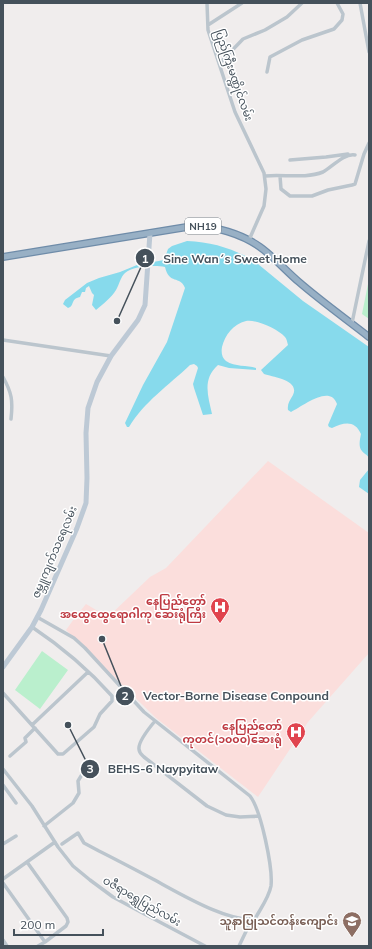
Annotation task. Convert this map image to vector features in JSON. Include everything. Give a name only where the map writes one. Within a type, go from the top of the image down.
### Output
[{"type":"highway","name":"NH19","points":[[3,256],[193,226],[215,228],[249,240],[260,247],[299,282],[369,337]]},
{"type":"main road","name":"ဇမ္ဘူကျက်သရေလမ်း","points":[[3,668],[32,627],[77,528],[86,503],[86,433],[88,408],[97,382],[111,356],[138,320],[145,305],[150,233]]},
{"type":"street","name":"ပြည်ကြီးမဏ္ဍိုင်လမ်း","points":[[207,3],[208,30],[235,112],[265,176],[266,189],[264,206],[249,240]]},
{"type":"street","points":[[208,25],[242,3]]},
{"type":"street","points":[[220,63],[243,39],[265,30],[287,17],[300,3]]},
{"type":"street","points":[[267,72],[270,57],[302,40],[334,28],[342,20],[343,14],[337,3]]},
{"type":"street","points":[[360,3],[369,52]]},
{"type":"street","points":[[280,176],[281,189],[290,196],[312,196],[328,190],[355,184],[369,143]]},
{"type":"street","points":[[290,160],[350,154],[355,155],[361,163]]},
{"type":"street","points":[[265,176],[317,174],[325,171],[347,156],[355,155]]},
{"type":"street","points":[[352,323],[369,241]]},
{"type":"street","points":[[3,340],[111,356]]},
{"type":"street","points":[[3,377],[11,394],[11,419]]},
{"type":"street","points":[[37,617],[74,638],[144,712],[250,796],[253,800],[259,816],[269,861],[271,879],[270,888],[256,917],[252,919],[240,946]]},
{"type":"street","points":[[3,693],[58,754],[63,754],[94,727],[100,714],[112,701],[112,696],[88,672],[56,643],[32,627]]},
{"type":"street","points":[[10,756],[26,742],[25,738],[33,727],[88,672]]},
{"type":"street","points":[[155,721],[149,728],[138,748],[144,757],[207,806],[226,815],[240,817],[259,816]]},
{"type":"street","points":[[44,826],[73,803],[79,793],[78,781],[86,768]]},
{"type":"street","name":"ဝဇီရာရွှေပြည်လမ်း","points":[[3,769],[32,806],[44,826],[73,866],[90,880],[137,910],[205,946]]},
{"type":"street","points":[[3,785],[16,803]]},
{"type":"street","points":[[62,844],[78,833],[84,843],[209,908],[240,918],[252,919]]},
{"type":"street","points":[[3,844],[16,836]]},
{"type":"street","points":[[3,879],[55,842]]},
{"type":"street","points":[[27,862],[67,918],[68,922],[66,926],[38,946]]},
{"type":"street","points":[[3,883],[45,942]]},
{"type":"street","points":[[3,940],[7,946]]},
{"type":"shaded area","name":"နေပြည်တော် အထွေထွေရောဂါကု ဆေးရုံကြီး","points":[[268,461],[369,533],[369,653],[308,722],[258,797],[156,718],[66,630],[86,604],[108,617],[150,577],[166,568]]},
{"type":"green space","points":[[369,279],[369,319],[362,314]]},
{"type":"green space","points":[[42,651],[68,670],[40,709],[15,690]]},
{"type":"water","points":[[187,241],[221,246],[253,260],[303,301],[369,347],[369,458],[360,447],[361,434],[356,426],[352,424],[341,424],[332,428],[329,427],[328,425],[337,404],[334,398],[323,396],[316,398],[291,412],[288,410],[288,404],[293,395],[293,386],[284,380],[264,374],[261,370],[288,345],[286,339],[282,334],[272,328],[261,323],[250,321],[241,322],[233,327],[227,334],[223,343],[222,353],[225,360],[230,363],[249,366],[256,368],[256,370],[229,368],[218,365],[213,370],[208,382],[208,394],[212,414],[203,415],[193,384],[198,368],[194,364],[190,365],[157,394],[135,418],[129,427],[127,427],[125,423],[143,385],[167,342],[185,288],[183,284],[169,276],[165,267],[144,267],[133,269],[125,273],[114,293],[96,310],[92,305],[94,295],[89,286],[86,288],[85,292],[82,292],[80,297],[75,299],[70,307],[68,308],[63,304],[65,300],[87,283],[137,265],[164,260],[168,249],[172,246]]},
{"type":"water","points":[[369,469],[369,494],[359,487],[360,480]]},
{"type":"place","name":"Sine Wan´s Sweet Home","points":[[117,321]]},
{"type":"place","name":"နေပြည်တော် အထွေထွေရောဂါကု ဆေးရုံကြီး","points":[[220,624]]},
{"type":"place","name":"Vector-Borne Disease Conpound","points":[[102,639]]},
{"type":"place","name":"BEHS-6 Naypyitaw","points":[[68,725]]},
{"type":"place","name":"နေပြည်တော် ကုတင်(၁၀၀၀)ဆေးရုံ","points":[[296,749]]},
{"type":"place","name":"သူနာပြုသင်တန်းကျောင်း","points":[[352,938]]}]
